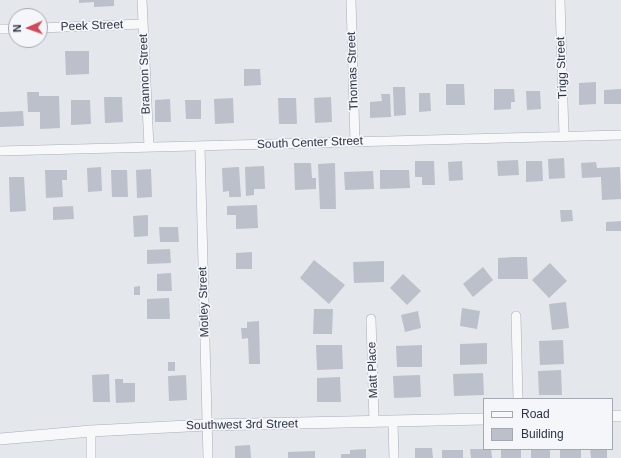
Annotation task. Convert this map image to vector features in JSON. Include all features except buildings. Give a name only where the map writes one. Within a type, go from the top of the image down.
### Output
[{"type":"street","name":"Brannon Street","points":[[142,0],[148,147]]},
{"type":"street","name":"Thomas Street","points":[[351,0],[355,142]]},
{"type":"street","name":"Trigg Street","points":[[560,0],[564,136]]},
{"type":"street","name":"Peek Street","points":[[48,28],[143,24]]},
{"type":"street","name":"South Center Street","points":[[0,151],[621,135]]},
{"type":"street","name":"Motley Street","points":[[200,146],[208,458]]},
{"type":"street","points":[[516,316],[518,398]]},
{"type":"street","name":"Matt Place","points":[[371,319],[374,422]]},
{"type":"street","name":"Southwest 3rd Street","points":[[0,439],[92,431],[207,425],[483,419]]},
{"type":"street","points":[[393,422],[394,458]]},
{"type":"street","points":[[92,431],[92,458]]}]
